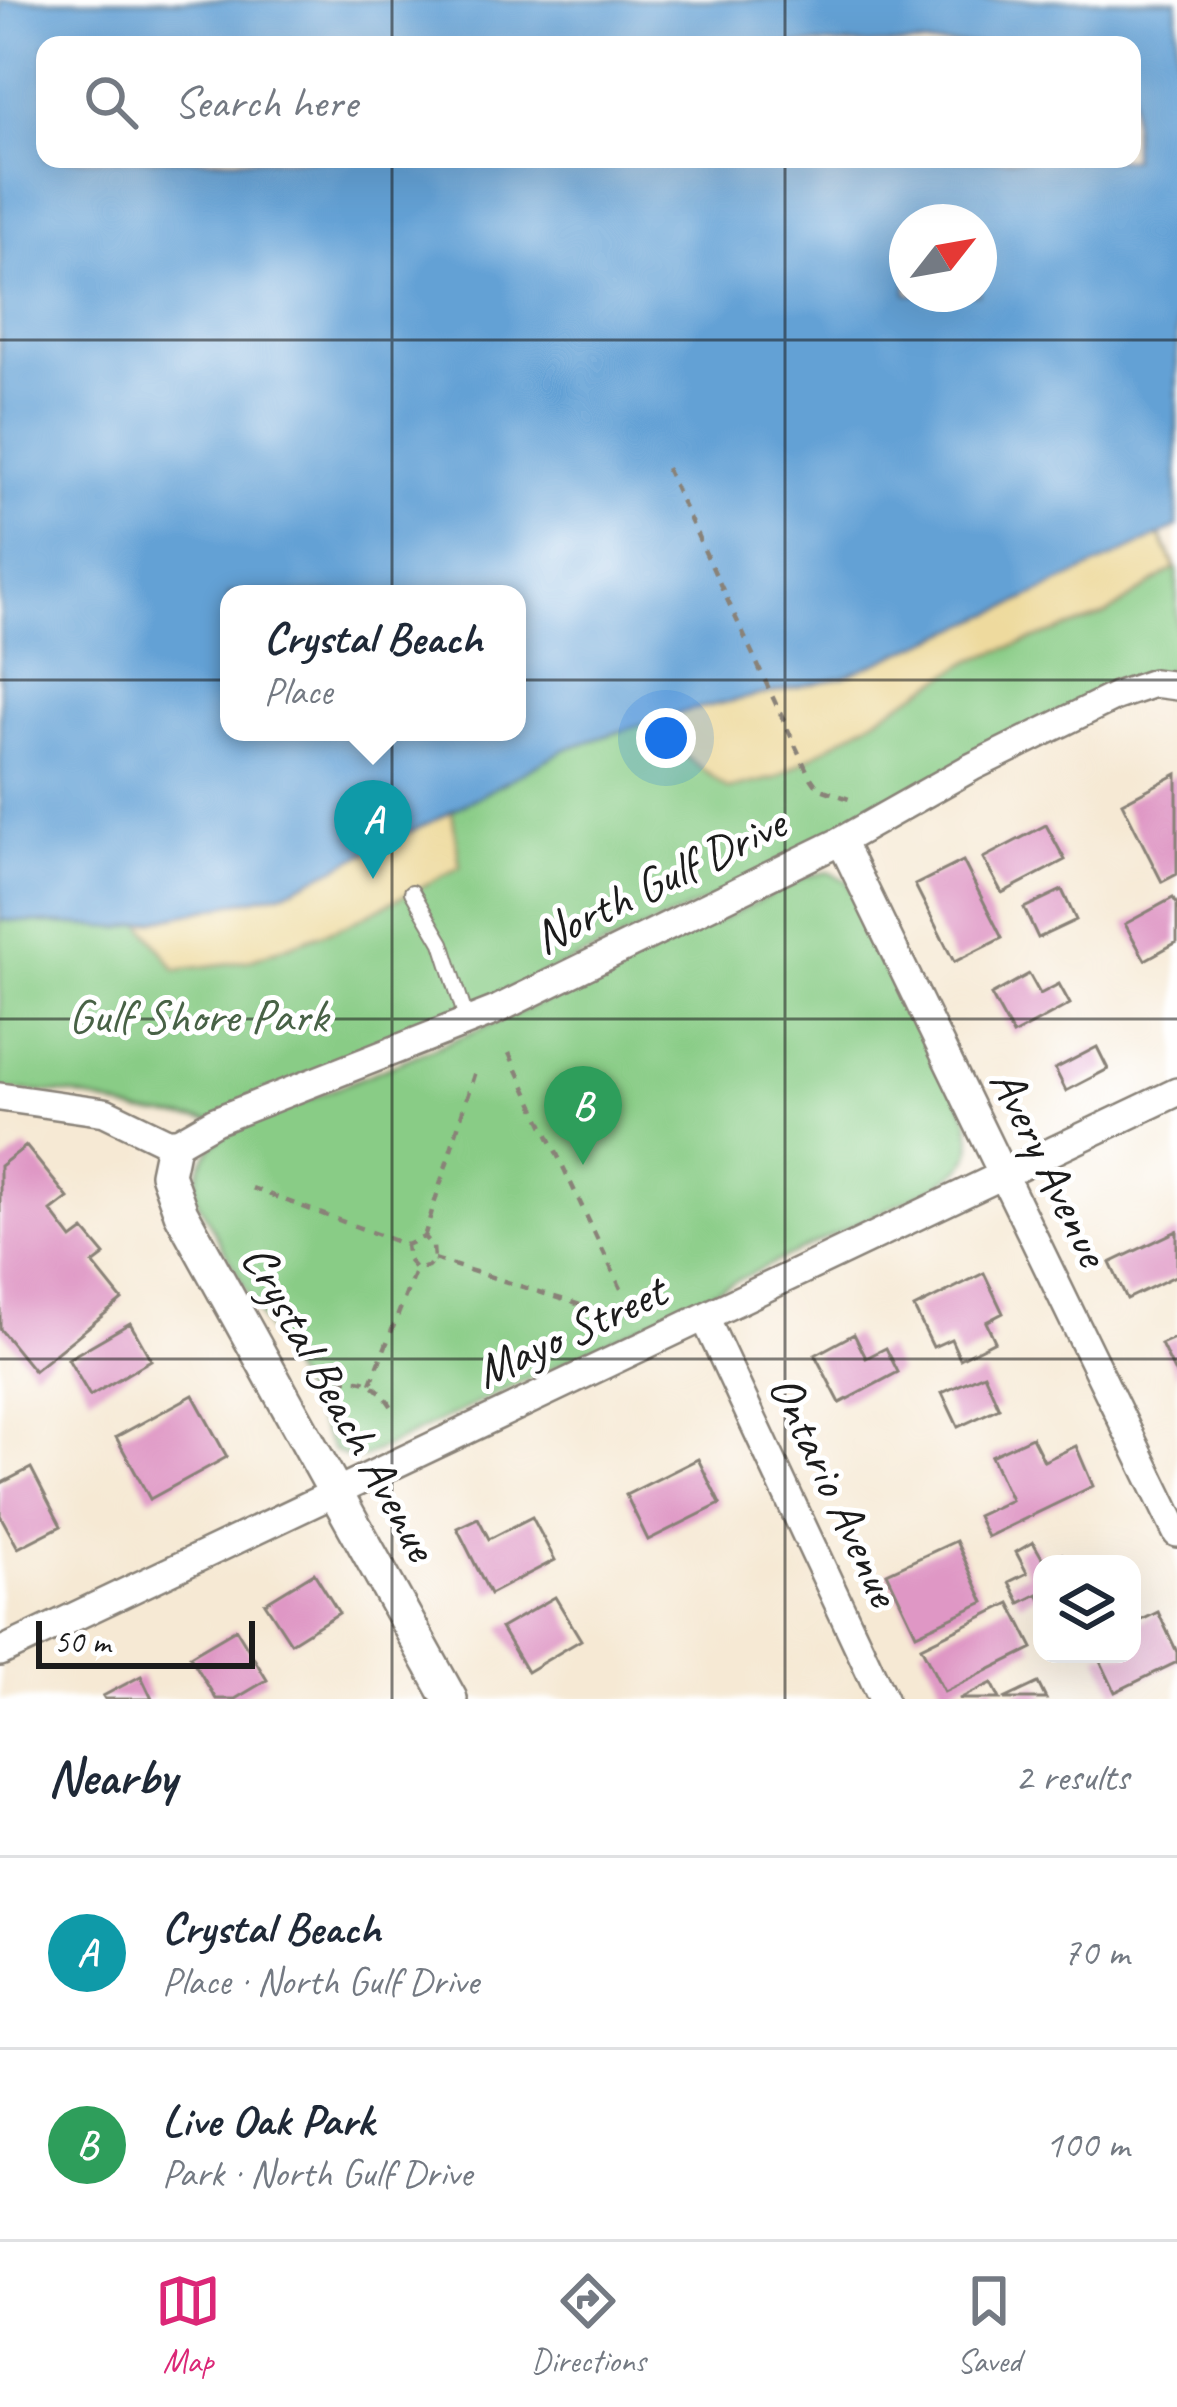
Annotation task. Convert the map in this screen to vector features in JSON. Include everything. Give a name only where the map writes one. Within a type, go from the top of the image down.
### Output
[{"type":"street","name":"North Gulf Drive","points":[[172,1145],[215,1121],[467,1022],[841,841],[972,767],[1116,696],[1154,682],[1177,686]]},
{"type":"street","name":"Avery Avenue","points":[[841,841],[1177,1533]]},
{"type":"street","name":"Mayo Street","points":[[0,1652],[1177,1092]]},
{"type":"street","points":[[0,1097],[105,1112],[172,1145]]},
{"type":"street","name":"Crystal Beach Avenue","points":[[172,1145],[167,1174],[182,1213],[450,1699]]},
{"type":"street","name":"Ontario Avenue","points":[[705,1318],[883,1699]]},
{"type":"lane","points":[[412,892],[442,943],[467,1022]]},
{"type":"path","points":[[666,468],[809,775],[818,788],[847,795],[877,821]]},
{"type":"path","points":[[509,1052],[624,1295]]},
{"type":"path","points":[[252,1188],[406,1245],[424,1237],[476,1068]]},
{"type":"path","points":[[416,1269],[428,1267],[434,1259],[433,1247],[424,1237]]},
{"type":"path","points":[[406,1245],[408,1260],[416,1269]]},
{"type":"path","points":[[434,1259],[593,1309]]},
{"type":"path","points":[[371,1383],[416,1269]]},
{"type":"path","points":[[339,1382],[352,1378],[371,1383],[392,1406]]},
{"type":"green space","name":"Gulf Shore Park","points":[[1160,535],[1177,571],[1177,665],[841,841],[215,1121],[140,1113],[75,1094],[0,1090],[0,920],[122,928],[284,892],[437,819],[568,748],[678,713],[843,677]]},
{"type":"green space","points":[[828,872],[847,881],[968,1117],[971,1141],[964,1165],[938,1185],[362,1458],[333,1450],[196,1198],[199,1170],[212,1147],[226,1133],[520,1012],[807,876]]},
{"type":"sand","points":[[1160,535],[1175,568],[1106,615],[972,660],[776,778],[728,789],[676,749],[660,719],[1009,607]]},
{"type":"sand","points":[[452,811],[460,867],[346,925],[247,961],[176,970],[142,924],[284,892]]},
{"type":"water","points":[[0,0],[1177,0],[1177,527],[1009,607],[843,677],[678,713],[568,748],[437,819],[284,892],[122,928],[0,920]]},
{"type":"building","points":[[1177,774],[1177,874],[1162,882],[1122,803]]},
{"type":"building","points":[[1046,825],[1065,860],[1002,893],[983,858]]},
{"type":"building","points":[[963,861],[1002,938],[954,962],[915,885]]},
{"type":"building","points":[[1062,890],[1076,920],[1038,938],[1024,908]]},
{"type":"building","points":[[1173,898],[1177,942],[1145,960],[1125,924]]},
{"type":"building","points":[[1029,974],[1040,994],[1059,984],[1070,1004],[1013,1035],[991,995]]},
{"type":"building","points":[[1097,1047],[1108,1069],[1066,1091],[1055,1069]]},
{"type":"building","points":[[26,1146],[68,1198],[51,1211],[72,1239],[84,1230],[105,1255],[93,1264],[122,1300],[34,1371],[0,1329],[0,1166]]},
{"type":"building","points":[[1177,1231],[1177,1275],[1127,1299],[1110,1263]]},
{"type":"building","points":[[984,1273],[1003,1313],[986,1322],[995,1341],[960,1359],[951,1339],[933,1347],[914,1308]]},
{"type":"building","points":[[130,1323],[151,1360],[90,1396],[68,1359]]},
{"type":"building","points":[[854,1334],[866,1358],[886,1348],[898,1372],[840,1403],[815,1355]]},
{"type":"building","points":[[1177,1337],[1177,1377],[1161,1344]]},
{"type":"building","points":[[984,1374],[999,1408],[958,1427],[942,1393]]},
{"type":"building","points":[[193,1395],[227,1457],[150,1499],[116,1437]]},
{"type":"building","points":[[1032,1437],[1044,1461],[1076,1446],[1093,1486],[987,1537],[977,1516],[1011,1500],[991,1456]]},
{"type":"building","points":[[698,1459],[720,1504],[648,1540],[626,1495]]},
{"type":"building","points":[[31,1468],[61,1526],[18,1548],[0,1515],[0,1484]]},
{"type":"building","points":[[532,1517],[555,1560],[490,1594],[457,1528],[478,1518],[489,1539]]},
{"type":"building","points":[[956,1541],[984,1602],[916,1634],[887,1573]]},
{"type":"building","points":[[1033,1542],[1040,1555],[1033,1555],[1033,1596],[1020,1603],[1009,1582],[1027,1573],[1016,1552]]},
{"type":"building","points":[[314,1573],[339,1613],[291,1643],[265,1603]]},
{"type":"building","points":[[555,1597],[581,1640],[527,1672],[501,1628]]},
{"type":"building","points":[[1010,1603],[1033,1648],[944,1692],[921,1647]]},
{"type":"building","points":[[1158,1612],[1177,1662],[1115,1692],[1101,1663],[1141,1663],[1141,1620]]},
{"type":"building","points":[[236,1629],[267,1680],[235,1699],[216,1699],[190,1656]]},
{"type":"building","points":[[141,1676],[152,1699],[103,1696]]},
{"type":"building","points":[[992,1683],[1000,1699],[959,1699]]},
{"type":"building","points":[[1038,1683],[1046,1699],[1004,1699]]},
{"type":"place","name":"Crystal Beach","points":[[373,879]]},
{"type":"place","name":"Live Oak Park","points":[[583,1165]]}]
